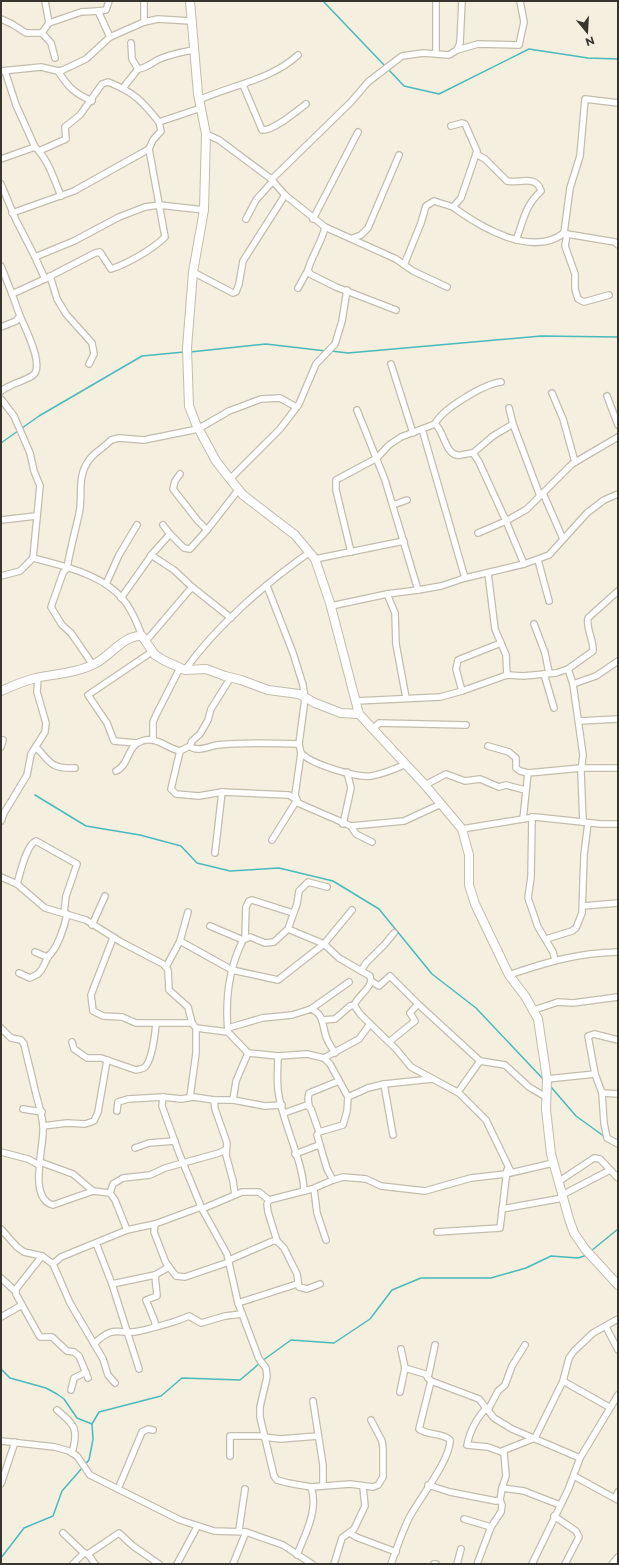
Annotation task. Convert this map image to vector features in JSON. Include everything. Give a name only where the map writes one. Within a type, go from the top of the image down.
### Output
[{"type":"street","points":[[45,1],[50,23]]},
{"type":"street","points":[[42,33],[50,23],[75,14],[106,10],[109,1]]},
{"type":"street","points":[[144,1],[144,22]]},
{"type":"street","points":[[190,1],[193,50],[199,100],[206,134],[204,210],[193,272],[187,348],[189,406],[198,429],[216,461],[243,495],[295,535],[312,556],[331,606],[359,714],[374,728],[462,829],[469,855],[469,885],[475,904],[509,975],[534,1010],[542,1038],[553,1163],[574,1233],[588,1252],[618,1285]]},
{"type":"street","points":[[436,1],[436,53]]},
{"type":"street","points":[[458,50],[460,43],[462,1]]},
{"type":"street","points":[[246,219],[256,200],[271,180],[341,112],[368,82],[402,56],[423,53],[449,55],[458,50],[478,44],[519,45],[524,22],[520,1]]},
{"type":"street","points":[[98,12],[110,37]]},
{"type":"street","points":[[1,19],[26,33],[42,33]]},
{"type":"street","points":[[61,196],[51,173],[37,149],[16,105],[3,71],[41,67],[58,71],[73,67],[86,60],[110,37],[144,22],[158,19],[191,21]]},
{"type":"street","points":[[42,33],[50,44],[55,58]]},
{"type":"street","points":[[131,43],[132,59],[138,69]]},
{"type":"street","points":[[123,88],[138,69],[146,67],[159,59],[172,54],[193,50]]},
{"type":"street","points":[[199,100],[243,85],[287,66],[298,55]]},
{"type":"street","points":[[58,71],[67,85],[77,94],[92,101]]},
{"type":"street","points":[[1,159],[66,139],[65,127],[80,115],[92,101],[102,84],[108,82],[123,88],[141,99],[159,122],[161,131],[153,140],[149,149],[166,235],[160,242],[122,266],[111,269],[103,255],[100,252],[94,252],[47,278],[12,294]]},
{"type":"street","points":[[243,85],[262,130],[274,126],[306,104]]},
{"type":"street","points":[[609,295],[584,302],[578,299],[575,289],[575,274],[565,246],[570,188],[580,156],[585,99],[618,103]]},
{"type":"street","points":[[159,122],[201,108]]},
{"type":"street","points":[[451,126],[462,122],[466,124],[476,154],[461,198],[453,207]]},
{"type":"street","points":[[313,219],[358,132]]},
{"type":"street","points":[[206,134],[219,140],[271,180],[285,195],[313,219],[325,227],[353,238],[447,287]]},
{"type":"street","points":[[12,213],[74,191],[149,149]]},
{"type":"street","points":[[476,154],[485,159],[507,181],[532,180],[540,186],[541,191],[531,201],[524,214],[516,240]]},
{"type":"street","points":[[353,238],[361,235],[368,228],[399,155]]},
{"type":"street","points":[[1,184],[12,213],[57,299],[66,314],[92,343],[94,354],[89,364]]},
{"type":"street","points":[[193,272],[224,290],[233,293],[236,292],[243,261],[285,195]]},
{"type":"street","points":[[404,264],[421,223],[426,206],[434,200],[453,207],[482,226],[516,240],[534,242],[558,238],[566,234],[615,242],[618,245]]},
{"type":"street","points":[[34,257],[74,241],[119,217],[145,207],[159,204],[204,210]]},
{"type":"street","points":[[298,288],[308,270],[325,227]]},
{"type":"street","points":[[1,266],[20,316],[28,332],[38,368],[37,373],[1,391]]},
{"type":"street","points":[[308,270],[313,276],[396,310]]},
{"type":"street","points":[[230,479],[280,429],[299,404],[316,364],[335,344],[342,321],[347,290]]},
{"type":"street","points":[[1,327],[16,321],[20,316]]},
{"type":"street","points":[[391,364],[413,433]]},
{"type":"street","points":[[351,552],[336,490],[336,480],[377,458],[389,445],[435,424],[441,415],[486,386],[501,382]]},
{"type":"street","points":[[552,393],[563,419],[575,462]]},
{"type":"street","points":[[607,396],[618,425]]},
{"type":"street","points":[[93,665],[71,634],[62,626],[52,610],[53,600],[63,573],[67,568],[80,513],[81,476],[86,464],[95,453],[106,446],[111,440],[119,438],[144,440],[198,429],[229,411],[261,399],[280,398],[296,407]]},
{"type":"street","points":[[1,399],[14,416],[30,453],[34,471],[40,486],[32,558],[20,571],[1,576]]},
{"type":"street","points":[[509,408],[513,424],[562,539]]},
{"type":"street","points":[[357,410],[377,458],[393,504],[418,590]]},
{"type":"street","points":[[435,424],[439,428],[452,453],[456,455],[473,452],[493,436],[513,424]]},
{"type":"street","points":[[422,429],[465,578]]},
{"type":"street","points":[[478,532],[506,521],[527,509],[575,462],[618,438]]},
{"type":"street","points":[[473,452],[506,521],[524,564]]},
{"type":"street","points":[[180,474],[175,481],[173,489],[207,530]]},
{"type":"street","points":[[162,525],[184,548],[188,550],[207,530],[239,489]]},
{"type":"street","points":[[331,606],[387,594],[441,586],[465,578],[538,560],[549,555],[586,513],[604,500],[618,494]]},
{"type":"street","points":[[393,504],[407,500]]},
{"type":"street","points":[[1,520],[36,516]]},
{"type":"street","points":[[106,584],[119,555],[137,525]]},
{"type":"street","points":[[121,598],[151,555],[170,534]]},
{"type":"street","points":[[152,739],[153,722],[183,669],[232,618],[268,586],[312,556],[351,552],[404,541]]},
{"type":"street","points":[[151,555],[174,570],[192,587],[232,618]]},
{"type":"street","points":[[32,558],[90,575],[106,584],[121,598],[132,613],[144,639],[153,651],[165,661],[183,669],[206,670],[242,680],[268,690],[299,694],[305,698],[342,713],[359,714]]},
{"type":"street","points":[[538,560],[549,601]]},
{"type":"street","points":[[488,573],[495,629],[506,655],[507,674]]},
{"type":"street","points":[[268,586],[295,660],[303,685],[305,698],[299,744],[301,753],[295,795],[297,800]]},
{"type":"street","points":[[144,639],[192,587]]},
{"type":"street","points":[[356,701],[440,697],[462,691],[507,674],[523,676],[556,674],[568,669],[593,651],[587,625],[588,618],[618,591]]},
{"type":"street","points":[[387,594],[395,613],[397,627],[396,644],[406,698]]},
{"type":"street","points":[[534,624],[545,653],[546,674],[554,708]]},
{"type":"street","points":[[1,690],[38,678],[93,665],[128,639],[137,635],[144,639]]},
{"type":"street","points":[[462,691],[456,669],[458,660],[501,643]]},
{"type":"street","points":[[153,651],[88,695],[107,723],[114,741],[136,743],[152,739],[180,751],[190,746],[192,741],[200,734],[208,720],[211,709],[231,678]]},
{"type":"street","points":[[573,684],[596,676],[618,661]]},
{"type":"street","points":[[546,940],[576,928],[582,906],[585,823],[581,768],[583,755],[580,721],[574,699],[573,684],[568,669]]},
{"type":"street","points":[[1,822],[4,812],[27,775],[31,754],[45,732],[46,723],[37,692],[38,678]]},
{"type":"street","points":[[580,721],[618,719]]},
{"type":"street","points":[[374,728],[379,723],[466,725]]},
{"type":"street","points":[[190,746],[198,749],[227,744],[270,742],[299,744]]},
{"type":"street","points":[[116,771],[122,768],[136,743]]},
{"type":"street","points":[[488,746],[509,752],[516,758],[516,768],[520,772],[528,773],[581,768],[618,768]]},
{"type":"street","points":[[36,747],[50,763],[60,769],[75,768]]},
{"type":"street","points":[[180,751],[171,789],[176,794],[199,796],[222,792],[289,794],[313,811],[351,826],[404,821],[441,804]]},
{"type":"street","points":[[301,753],[312,762],[347,772],[369,776],[391,771],[406,764]]},
{"type":"street","points":[[343,824],[350,788],[347,772]]},
{"type":"street","points":[[523,819],[528,773]]},
{"type":"street","points":[[425,785],[446,774],[465,781],[480,779],[499,787],[506,785],[525,790]]},
{"type":"street","points":[[215,853],[222,792]]},
{"type":"street","points":[[272,840],[297,800]]},
{"type":"street","points":[[532,817],[531,877],[528,898],[538,927],[553,952],[555,960]]},
{"type":"street","points":[[462,829],[532,817],[585,823],[618,824]]},
{"type":"street","points":[[351,826],[356,834],[372,842]]},
{"type":"street","points":[[17,884],[29,849],[32,843],[36,841],[77,864],[66,896],[65,926],[49,956],[38,974],[30,978],[18,973]]},
{"type":"street","points":[[1,877],[17,884],[45,908],[86,920],[113,938],[153,957],[166,967]]},
{"type":"street","points":[[210,926],[244,939],[250,936],[265,943],[271,944],[279,939],[288,929],[299,891],[308,882],[327,887]]},
{"type":"street","points":[[92,925],[105,896]]},
{"type":"street","points":[[293,913],[252,900],[249,901],[246,907],[244,939],[232,970],[227,1005],[228,1030],[248,1053],[278,1056],[307,1054],[324,1058],[330,1064],[348,1097],[347,1111],[343,1125],[319,1132]]},
{"type":"street","points":[[582,906],[618,903]]},
{"type":"street","points":[[180,941],[232,970],[278,980],[324,944],[352,910]]},
{"type":"street","points":[[188,912],[180,941],[166,967],[169,990],[188,1007],[192,1023],[196,1028],[196,1053],[190,1097]]},
{"type":"street","points":[[288,929],[324,944],[339,958],[370,976],[371,981],[379,986],[390,976],[480,1061],[506,1065],[529,1087],[546,1097]]},
{"type":"street","points":[[361,971],[366,963],[394,933]]},
{"type":"street","points":[[113,938],[91,995],[91,1009],[103,1016],[122,1017],[136,1023],[192,1023]]},
{"type":"street","points":[[35,952],[44,956],[49,956]]},
{"type":"street","points":[[509,975],[555,960],[588,953],[618,952]]},
{"type":"street","points":[[323,1020],[335,1019],[350,1006],[354,1005],[361,994],[370,985],[371,981]]},
{"type":"street","points":[[196,1028],[228,1030],[262,1018],[292,1015],[311,1009],[349,982]]},
{"type":"street","points":[[534,1010],[558,1002],[573,1003],[618,997]]},
{"type":"street","points":[[389,1042],[415,1021],[410,1013],[418,1004]]},
{"type":"street","points":[[354,1005],[411,1067],[458,1092],[486,1120],[500,1146],[509,1173],[500,1228],[437,1232]]},
{"type":"street","points":[[311,1009],[319,1014],[323,1020],[327,1039],[335,1053]]},
{"type":"street","points":[[72,1042],[74,1048],[87,1058],[107,1060],[136,1070],[144,1068],[155,1039],[156,1024]]},
{"type":"street","points":[[324,1058],[359,1039],[370,1024]]},
{"type":"street","points":[[1,1028],[11,1038],[21,1040],[24,1044],[42,1112],[43,1126],[39,1164],[39,1184],[44,1199],[53,1206],[93,1190]]},
{"type":"street","points":[[618,1040],[594,1034],[588,1036],[595,1074],[602,1093],[604,1123],[607,1138],[618,1144]]},
{"type":"street","points":[[233,1100],[236,1081],[248,1053]]},
{"type":"street","points":[[278,1056],[277,1085],[304,1191]]},
{"type":"street","points":[[43,1126],[67,1123],[85,1124],[94,1121],[97,1114],[107,1060]]},
{"type":"street","points":[[458,1092],[480,1061]]},
{"type":"street","points":[[546,1078],[595,1074]]},
{"type":"street","points":[[348,1097],[368,1088],[384,1084],[432,1079]]},
{"type":"street","points":[[333,1180],[326,1169],[319,1145],[317,1135],[319,1132],[309,1106],[309,1093],[339,1081]]},
{"type":"street","points":[[384,1084],[393,1135]]},
{"type":"street","points":[[602,1093],[618,1094]]},
{"type":"street","points":[[164,1096],[162,1106],[174,1141],[201,1208],[222,1244],[229,1261],[238,1303],[261,1361],[266,1368],[267,1377],[260,1407],[264,1437],[274,1476],[277,1480],[288,1484],[311,1487],[350,1484],[372,1488],[378,1485],[383,1477],[383,1449],[382,1441],[370,1420]]},
{"type":"street","points":[[117,1111],[118,1102],[128,1099],[164,1096],[181,1099],[190,1097],[214,1100],[233,1100],[265,1106],[282,1105]]},
{"type":"street","points":[[214,1100],[215,1109],[227,1143],[225,1150],[233,1181],[234,1195]]},
{"type":"street","points":[[284,1113],[302,1105],[309,1106]]},
{"type":"street","points":[[24,1109],[42,1112]]},
{"type":"street","points":[[134,1148],[149,1143],[174,1141]]},
{"type":"street","points":[[295,1154],[319,1145]]},
{"type":"street","points":[[110,1193],[113,1184],[123,1178],[150,1175],[165,1168],[225,1150]]},
{"type":"street","points":[[1,1152],[73,1174],[93,1190],[110,1193],[115,1200],[127,1230]]},
{"type":"street","points":[[558,1182],[590,1158],[600,1159],[618,1178]]},
{"type":"street","points":[[53,1264],[60,1257],[127,1230],[155,1224],[234,1195],[252,1191],[259,1192],[269,1200],[285,1198],[314,1189],[333,1180],[352,1177],[366,1179],[381,1186],[425,1191],[471,1178],[509,1173],[553,1163]]},
{"type":"street","points":[[504,1206],[542,1203],[562,1197],[610,1170]]},
{"type":"street","points":[[314,1189],[317,1212],[326,1240]]},
{"type":"street","points":[[269,1200],[267,1204],[268,1212],[277,1241],[284,1248],[297,1274],[299,1282],[297,1284]]},
{"type":"street","points":[[155,1224],[154,1232],[169,1267],[176,1276],[185,1277],[229,1261],[273,1241],[277,1241]]},
{"type":"street","points":[[1,1230],[17,1247],[24,1252],[42,1256],[53,1264],[70,1303],[103,1359],[108,1375],[115,1383]]},
{"type":"street","points":[[1,1241],[6,1236]]},
{"type":"street","points":[[96,1243],[112,1284],[139,1369]]},
{"type":"street","points":[[15,1291],[42,1256]]},
{"type":"street","points":[[112,1284],[155,1275],[169,1267]]},
{"type":"street","points":[[155,1275],[157,1296],[146,1300],[155,1322],[155,1327]]},
{"type":"street","points":[[1,1278],[15,1291],[40,1337],[52,1337],[67,1351],[74,1352],[79,1356],[87,1375],[74,1378],[71,1390]]},
{"type":"street","points":[[297,1284],[300,1288],[306,1290],[320,1284]]},
{"type":"street","points":[[238,1303],[297,1284]]},
{"type":"street","points":[[1,1317],[22,1305]]},
{"type":"street","points":[[94,1344],[100,1338],[112,1332],[138,1331],[189,1316],[201,1323],[225,1316],[242,1314]]},
{"type":"street","points":[[524,1345],[512,1366],[506,1385],[498,1391],[487,1409],[476,1420],[470,1433],[467,1445],[488,1447],[502,1451],[535,1438],[563,1381],[569,1358],[574,1351],[593,1333],[618,1319]]},
{"type":"street","points":[[606,1327],[618,1350]]},
{"type":"street","points":[[391,1564],[408,1520],[438,1472],[450,1446],[450,1440],[447,1437],[423,1432],[419,1429],[430,1380],[435,1345]]},
{"type":"street","points":[[400,1392],[405,1368],[401,1349]]},
{"type":"street","points":[[405,1368],[425,1374],[430,1380],[479,1400],[494,1418],[512,1429],[580,1458]]},
{"type":"street","points":[[563,1381],[609,1407]]},
{"type":"street","points":[[532,1564],[574,1476],[580,1458],[609,1407],[618,1395]]},
{"type":"street","points":[[313,1401],[323,1464],[323,1485]]},
{"type":"street","points":[[57,1410],[72,1423],[76,1440],[72,1452]]},
{"type":"street","points":[[118,1489],[142,1432],[148,1429],[153,1430]]},
{"type":"street","points":[[230,1456],[230,1436],[280,1439],[318,1436]]},
{"type":"street","points":[[1,1441],[55,1447],[72,1452],[82,1461],[85,1470],[90,1475],[180,1520],[214,1531],[239,1530],[246,1532],[283,1545],[312,1564]]},
{"type":"street","points":[[1,1484],[15,1442]]},
{"type":"street","points":[[478,1564],[491,1527],[501,1512],[502,1505],[500,1500],[506,1476],[505,1455],[502,1451]]},
{"type":"street","points":[[574,1476],[616,1499],[618,1492]]},
{"type":"street","points":[[428,1486],[491,1501],[500,1500]]},
{"type":"street","points":[[297,1555],[310,1522],[313,1505],[311,1487]]},
{"type":"street","points":[[363,1487],[366,1502]]},
{"type":"street","points":[[334,1564],[342,1538],[354,1529],[372,1488]]},
{"type":"street","points":[[502,1488],[524,1491],[560,1505]]},
{"type":"street","points":[[239,1530],[245,1489]]},
{"type":"street","points":[[554,1516],[576,1531],[579,1537],[565,1564]]},
{"type":"street","points":[[464,1519],[491,1527]]},
{"type":"street","points":[[177,1564],[198,1527]]},
{"type":"street","points":[[233,1564],[246,1532]]},
{"type":"street","points":[[63,1533],[95,1564]]},
{"type":"street","points":[[73,1564],[119,1533],[133,1546],[159,1564]]},
{"type":"street","points":[[350,1533],[356,1537],[396,1552]]},
{"type":"street","points":[[457,1564],[461,1549]]},
{"type":"street","points":[[613,1564],[618,1557]]},
{"type":"waterway","points":[[323,1],[385,66]]},
{"type":"waterway","points":[[388,69],[404,86],[439,94],[529,49],[588,58],[618,59]]},
{"type":"waterway","points":[[331,351],[348,353],[541,336],[618,337]]},
{"type":"waterway","points":[[190,352],[266,344],[326,351]]},
{"type":"waterway","points":[[1,443],[39,416],[142,356],[184,352]]},
{"type":"waterway","points":[[35,795],[86,826],[140,835],[181,846],[197,863],[230,871],[279,868],[333,881],[379,909],[432,974],[476,1008],[544,1080]]},
{"type":"waterway","points":[[551,1087],[576,1116],[605,1137]]},
{"type":"waterway","points":[[591,1251],[618,1229]]},
{"type":"waterway","points":[[262,1361],[291,1340],[334,1343],[370,1319],[392,1290],[421,1278],[491,1278],[526,1268],[551,1256],[578,1258],[587,1255]]},
{"type":"waterway","points":[[1,1558],[24,1528],[53,1516],[62,1491],[89,1460],[93,1439],[92,1424],[99,1412],[161,1396],[182,1378],[240,1380],[260,1363]]},
{"type":"waterway","points":[[1,1369],[10,1378],[46,1388],[57,1394],[64,1399],[77,1418],[92,1424]]}]
